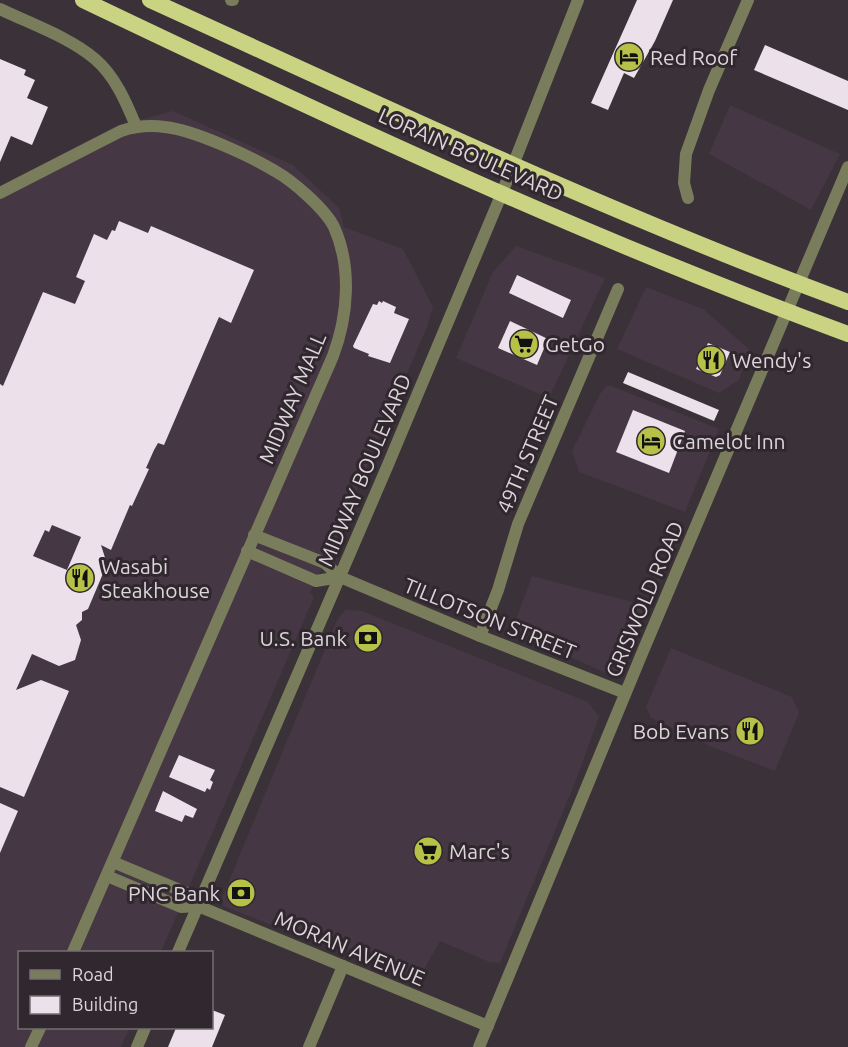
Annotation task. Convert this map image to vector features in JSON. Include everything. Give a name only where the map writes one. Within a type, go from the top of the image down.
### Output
[{"type":"highway","name":"LORAIN BOULEVARD","points":[[83,0],[267,87],[502,193],[848,334]]},
{"type":"highway","name":"LORAIN BOULEVARD","points":[[150,0],[512,166],[798,284],[848,302]]},
{"type":"street","name":"MIDWAY BOULEVARD","points":[[178,951],[502,193],[578,0]]},
{"type":"street","points":[[688,198],[684,183],[686,154],[709,90],[748,0]]},
{"type":"street","points":[[0,9],[63,40],[96,60],[111,77],[123,96],[136,126]]},
{"type":"street","name":"MIDWAY MALL","points":[[0,193],[121,131],[136,126],[184,130],[277,172],[323,212],[335,230],[345,268],[345,309],[340,339],[107,876]]},
{"type":"street","name":"GRISWOLD ROAD","points":[[479,1047],[625,693],[848,166]]},
{"type":"street","name":"49TH STREET","points":[[480,636],[498,590],[518,524],[618,289]]},
{"type":"street","name":"TILLOTSON STREET","points":[[254,535],[325,563],[340,577],[480,636],[625,693]]},
{"type":"street","name":"TILLOTSON STREET","points":[[247,551],[316,581],[340,577]]},
{"type":"street","name":"MORAN AVENUE","points":[[113,862],[187,893],[198,906]]},
{"type":"street","points":[[73,951],[107,876]]},
{"type":"street","name":"MORAN AVENUE","points":[[107,876],[181,907],[198,906],[488,1026]]},
{"type":"street","points":[[309,1047],[343,966]]},
{"type":"street","points":[[31,1047],[40,1029]]},
{"type":"street","points":[[137,1047],[146,1029]]},
{"type":"shaded area","points":[[730,105],[840,154],[811,210],[709,154]]},
{"type":"shaded area","points":[[173,111],[293,165],[339,208],[344,227],[403,249],[433,307],[427,327],[310,593],[314,597],[161,951],[18,951],[18,1029],[130,1029],[121,1047],[0,1047],[0,186],[116,126]]},
{"type":"shaded area","points":[[516,246],[605,278],[549,398],[456,358],[493,272]]},
{"type":"shaded area","points":[[646,287],[703,309],[749,349],[739,380],[719,393],[617,349]]},
{"type":"shaded area","points":[[606,386],[612,386],[719,429],[685,512],[579,472],[572,451]]},
{"type":"shaded area","points":[[532,576],[644,605],[639,625],[620,671],[612,676],[512,630]]},
{"type":"shaded area","points":[[346,609],[362,611],[588,702],[599,717],[574,785],[500,963],[489,962],[440,941],[418,980],[342,945],[340,952],[223,906],[222,898],[337,620]]},
{"type":"shaded area","points":[[671,648],[792,697],[799,713],[775,771],[712,747],[651,718],[646,707]]},
{"type":"building","name":"Red Roof","points":[[637,0],[673,0],[655,41],[634,78],[624,73],[608,110],[591,103]]},
{"type":"building","points":[[765,45],[848,81],[848,110],[754,70]]},
{"type":"building","points":[[0,59],[26,70],[24,75],[35,80],[27,98],[48,107],[32,145],[11,136],[0,162]]},
{"type":"building","points":[[119,221],[148,233],[151,226],[254,270],[231,323],[219,317],[164,445],[158,443],[154,450],[146,468],[149,469],[132,506],[130,505],[111,550],[101,545],[107,564],[88,609],[82,612],[82,620],[76,625],[81,640],[75,660],[59,666],[32,654],[16,690],[41,680],[69,691],[24,797],[0,787],[0,384],[3,386],[43,292],[75,304],[85,281],[76,277],[94,234],[107,240],[112,230],[115,231]],"holes":[[[52,525],[81,537],[67,570],[33,556],[45,530],[49,532]]]},
{"type":"building","points":[[517,275],[571,300],[563,318],[509,293]]},
{"type":"building","points":[[379,301],[396,307],[394,313],[409,319],[390,363],[368,356],[369,354],[353,346],[373,304],[377,305]]},
{"type":"building","points":[[510,321],[548,339],[537,365],[498,348]]},
{"type":"building","points":[[708,343],[730,352],[720,375],[716,377],[696,369]]},
{"type":"building","points":[[628,372],[719,410],[714,421],[623,383]]},
{"type":"building","name":"Camelot Inn","points":[[633,410],[685,431],[669,473],[616,452]]},
{"type":"building","points":[[179,755],[215,770],[210,780],[213,782],[210,790],[207,788],[205,792],[169,777]]},
{"type":"building","points":[[163,791],[197,809],[193,818],[185,815],[182,822],[155,811]]},
{"type":"building","points":[[0,803],[18,811],[0,853]]},
{"type":"building","points":[[213,1010],[225,1015],[212,1047],[168,1047],[176,1029],[213,1029]]},
{"type":"place","name":"Red Roof","points":[[629,57]]},
{"type":"place","name":"GetGo","points":[[524,344]]},
{"type":"place","name":"Wendy's","points":[[711,360]]},
{"type":"place","name":"Camelot Inn","points":[[651,441]]},
{"type":"place","name":"Wasabi Steakhouse","points":[[80,578]]},
{"type":"place","name":"U.S. Bank","points":[[368,638]]},
{"type":"place","name":"Bob Evans","points":[[750,731]]},
{"type":"place","name":"Marc's","points":[[428,851]]},
{"type":"place","name":"PNC Bank","points":[[241,893]]}]
